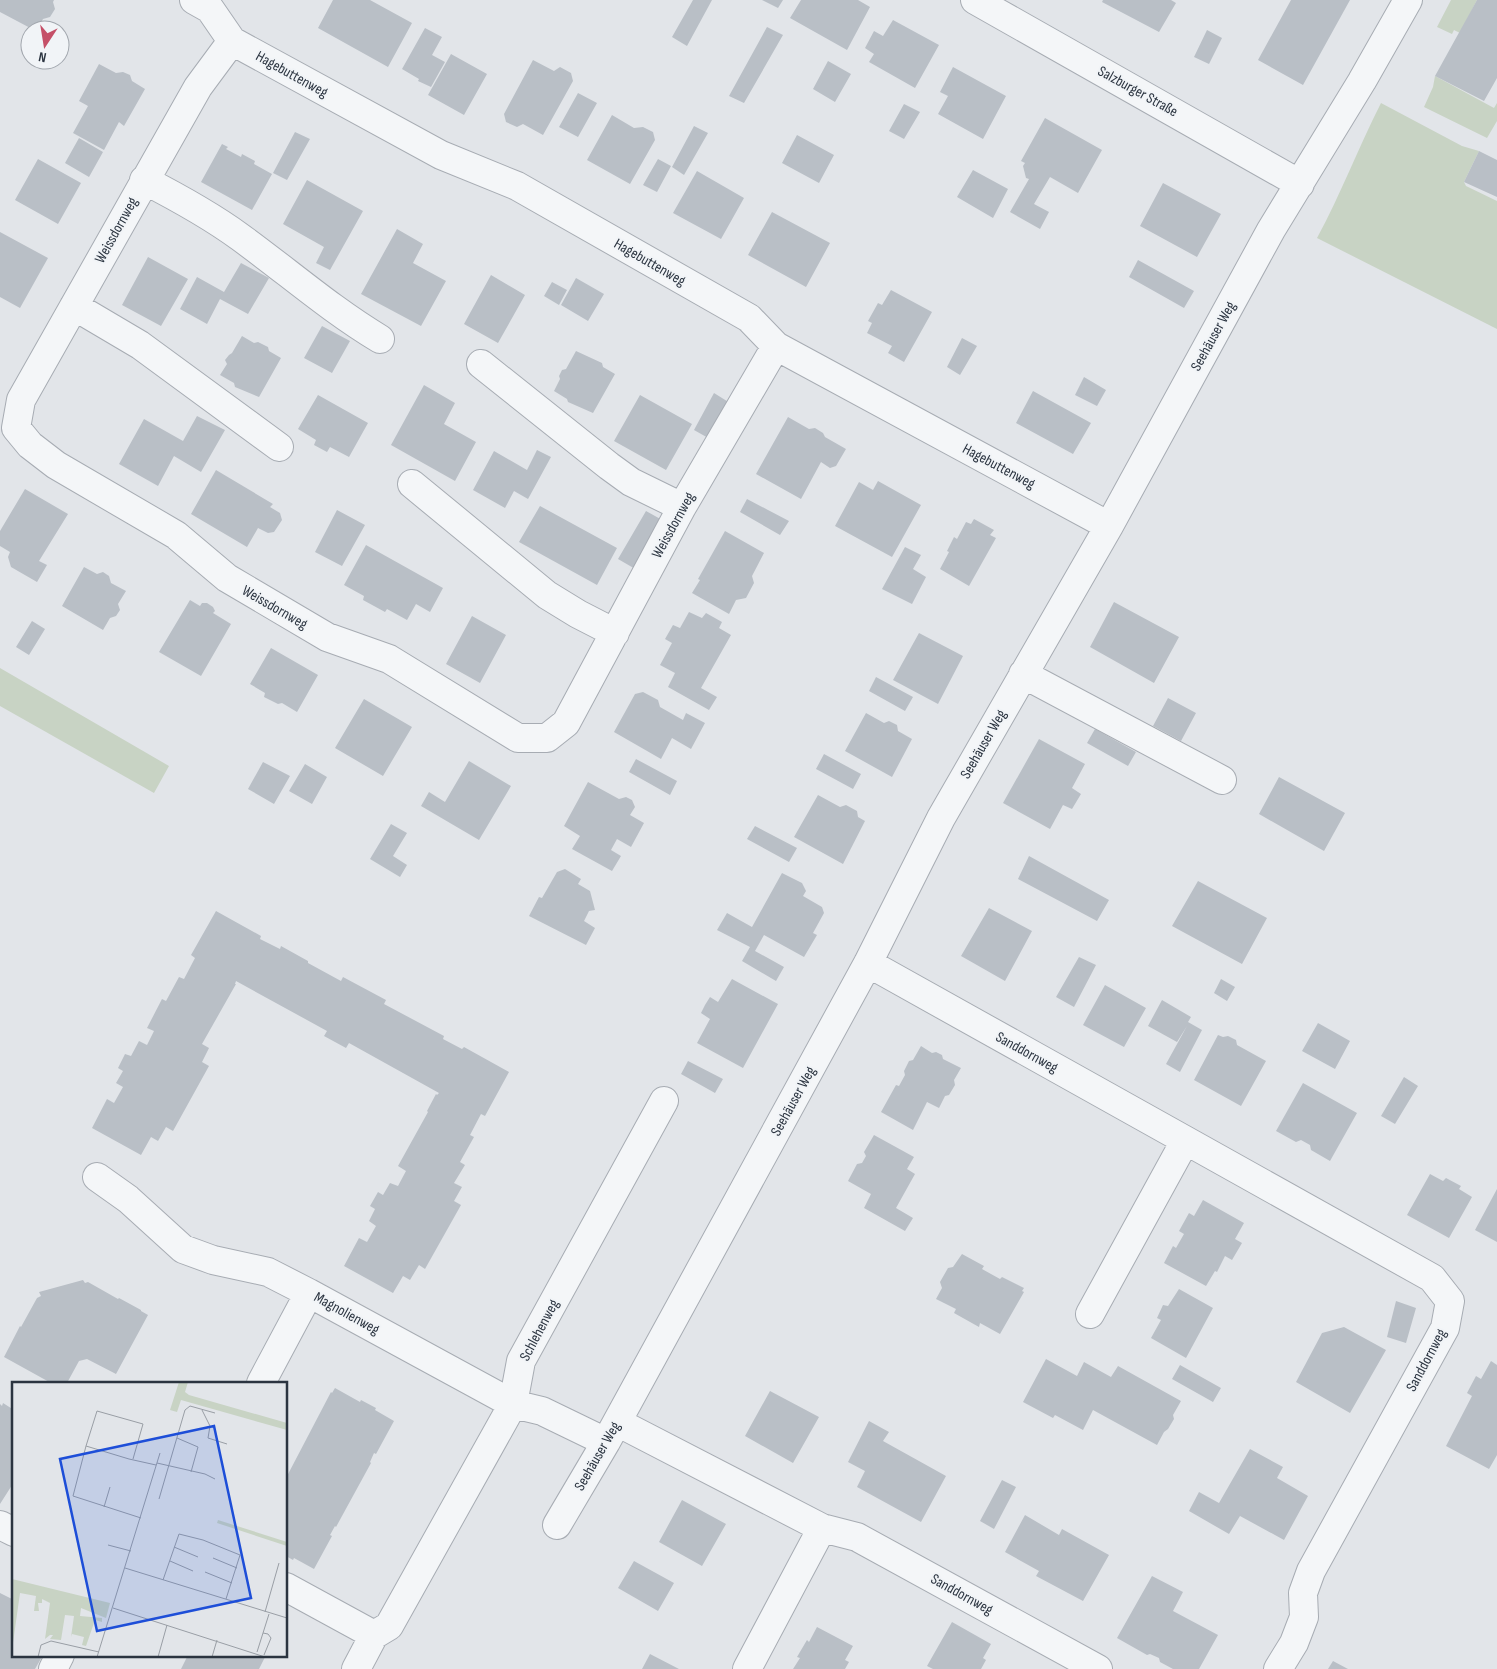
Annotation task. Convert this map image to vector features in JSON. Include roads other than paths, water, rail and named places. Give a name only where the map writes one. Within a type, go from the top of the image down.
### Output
[{"type":"street","name":"Hagebuttenweg","points":[[194,0],[210,9],[232,41],[441,156],[517,186],[749,318],[776,346],[1109,526]]},
{"type":"street","name":"Salzburger Straße","points":[[975,0],[1300,184]]},
{"type":"street","name":"Seehäuser Weg","points":[[556,1525],[611,1432],[868,963],[941,818],[1109,526],[1271,230],[1362,82],[1408,0]]},
{"type":"street","name":"Weissdornweg","points":[[232,41],[198,87],[21,400],[16,428],[30,445],[56,465],[176,535],[227,578],[327,637],[389,660],[518,738],[547,738],[566,723],[682,507],[776,346]]},
{"type":"street","points":[[144,180],[206,214],[247,242],[354,324],[380,338]]},
{"type":"street","points":[[74,306],[140,345],[279,447]]},
{"type":"street","points":[[481,364],[631,482],[682,507]]},
{"type":"street","points":[[412,484],[547,595],[615,633]]},
{"type":"street","points":[[1023,674],[1222,780]]},
{"type":"street","name":"Sanddornweg","points":[[868,963],[1432,1278],[1450,1301],[1445,1328],[1310,1571],[1303,1593],[1304,1618],[1294,1643],[1278,1669]]},
{"type":"street","name":"Schlehenweg","points":[[356,1669],[374,1635],[389,1626],[513,1404],[521,1361],[664,1101]]},
{"type":"street","points":[[1090,1314],[1185,1141]]},
{"type":"street","name":"Magnolienweg","points":[[97,1177],[128,1199],[183,1249],[213,1260],[268,1272],[513,1404],[611,1432]]},
{"type":"street","points":[[263,1382],[310,1293]]},
{"type":"street","name":"Sanddornweg","points":[[611,1432],[822,1528],[857,1537],[1098,1669]]},
{"type":"street","points":[[0,1524],[12,1531]]},
{"type":"street","points":[[746,1669],[822,1528]]},
{"type":"street","points":[[288,1588],[374,1635]]},
{"type":"street","points":[[53,1669],[60,1656]]}]
